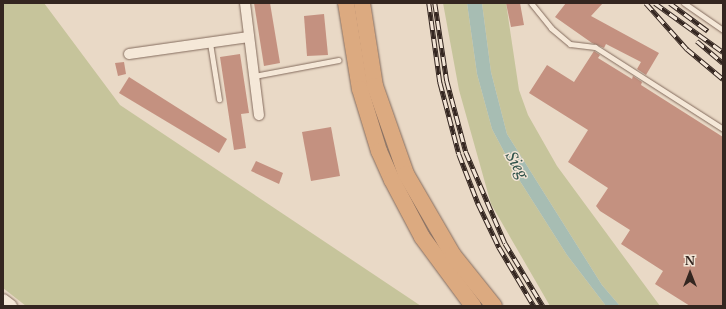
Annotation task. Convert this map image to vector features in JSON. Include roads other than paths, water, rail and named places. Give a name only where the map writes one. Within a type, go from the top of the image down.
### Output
[{"type":"highway","points":[[346,3],[360,89],[382,157],[422,237],[473,306]]},
{"type":"highway","points":[[362,3],[375,86],[406,174],[453,255],[494,306]]},
{"type":"street","points":[[245,3],[259,116]]},
{"type":"street","points":[[129,54],[249,37]]},
{"type":"street","points":[[3,300],[11,306]]},
{"type":"lane","points":[[531,3],[551,28],[570,44],[595,47],[723,129]]},
{"type":"lane","points":[[684,3],[723,30]]},
{"type":"lane","points":[[210,43],[219,99]]},
{"type":"lane","points":[[254,76],[339,60]]},
{"type":"water","name":"Sieg","points":[[467,3],[482,3],[491,72],[507,134],[602,285],[620,306],[606,306],[567,255],[518,178],[492,129],[477,74]]},
{"type":"railway","points":[[429,3],[440,82],[459,154],[478,203],[499,247],[534,306]]},
{"type":"railway","points":[[435,3],[447,81],[466,152],[505,243],[543,306]]},
{"type":"railway","points":[[646,3],[687,49],[723,79]]},
{"type":"railway","points":[[655,3],[723,52]]},
{"type":"railway","points":[[670,3],[708,31]]},
{"type":"railway","points":[[697,41],[723,63]]}]
